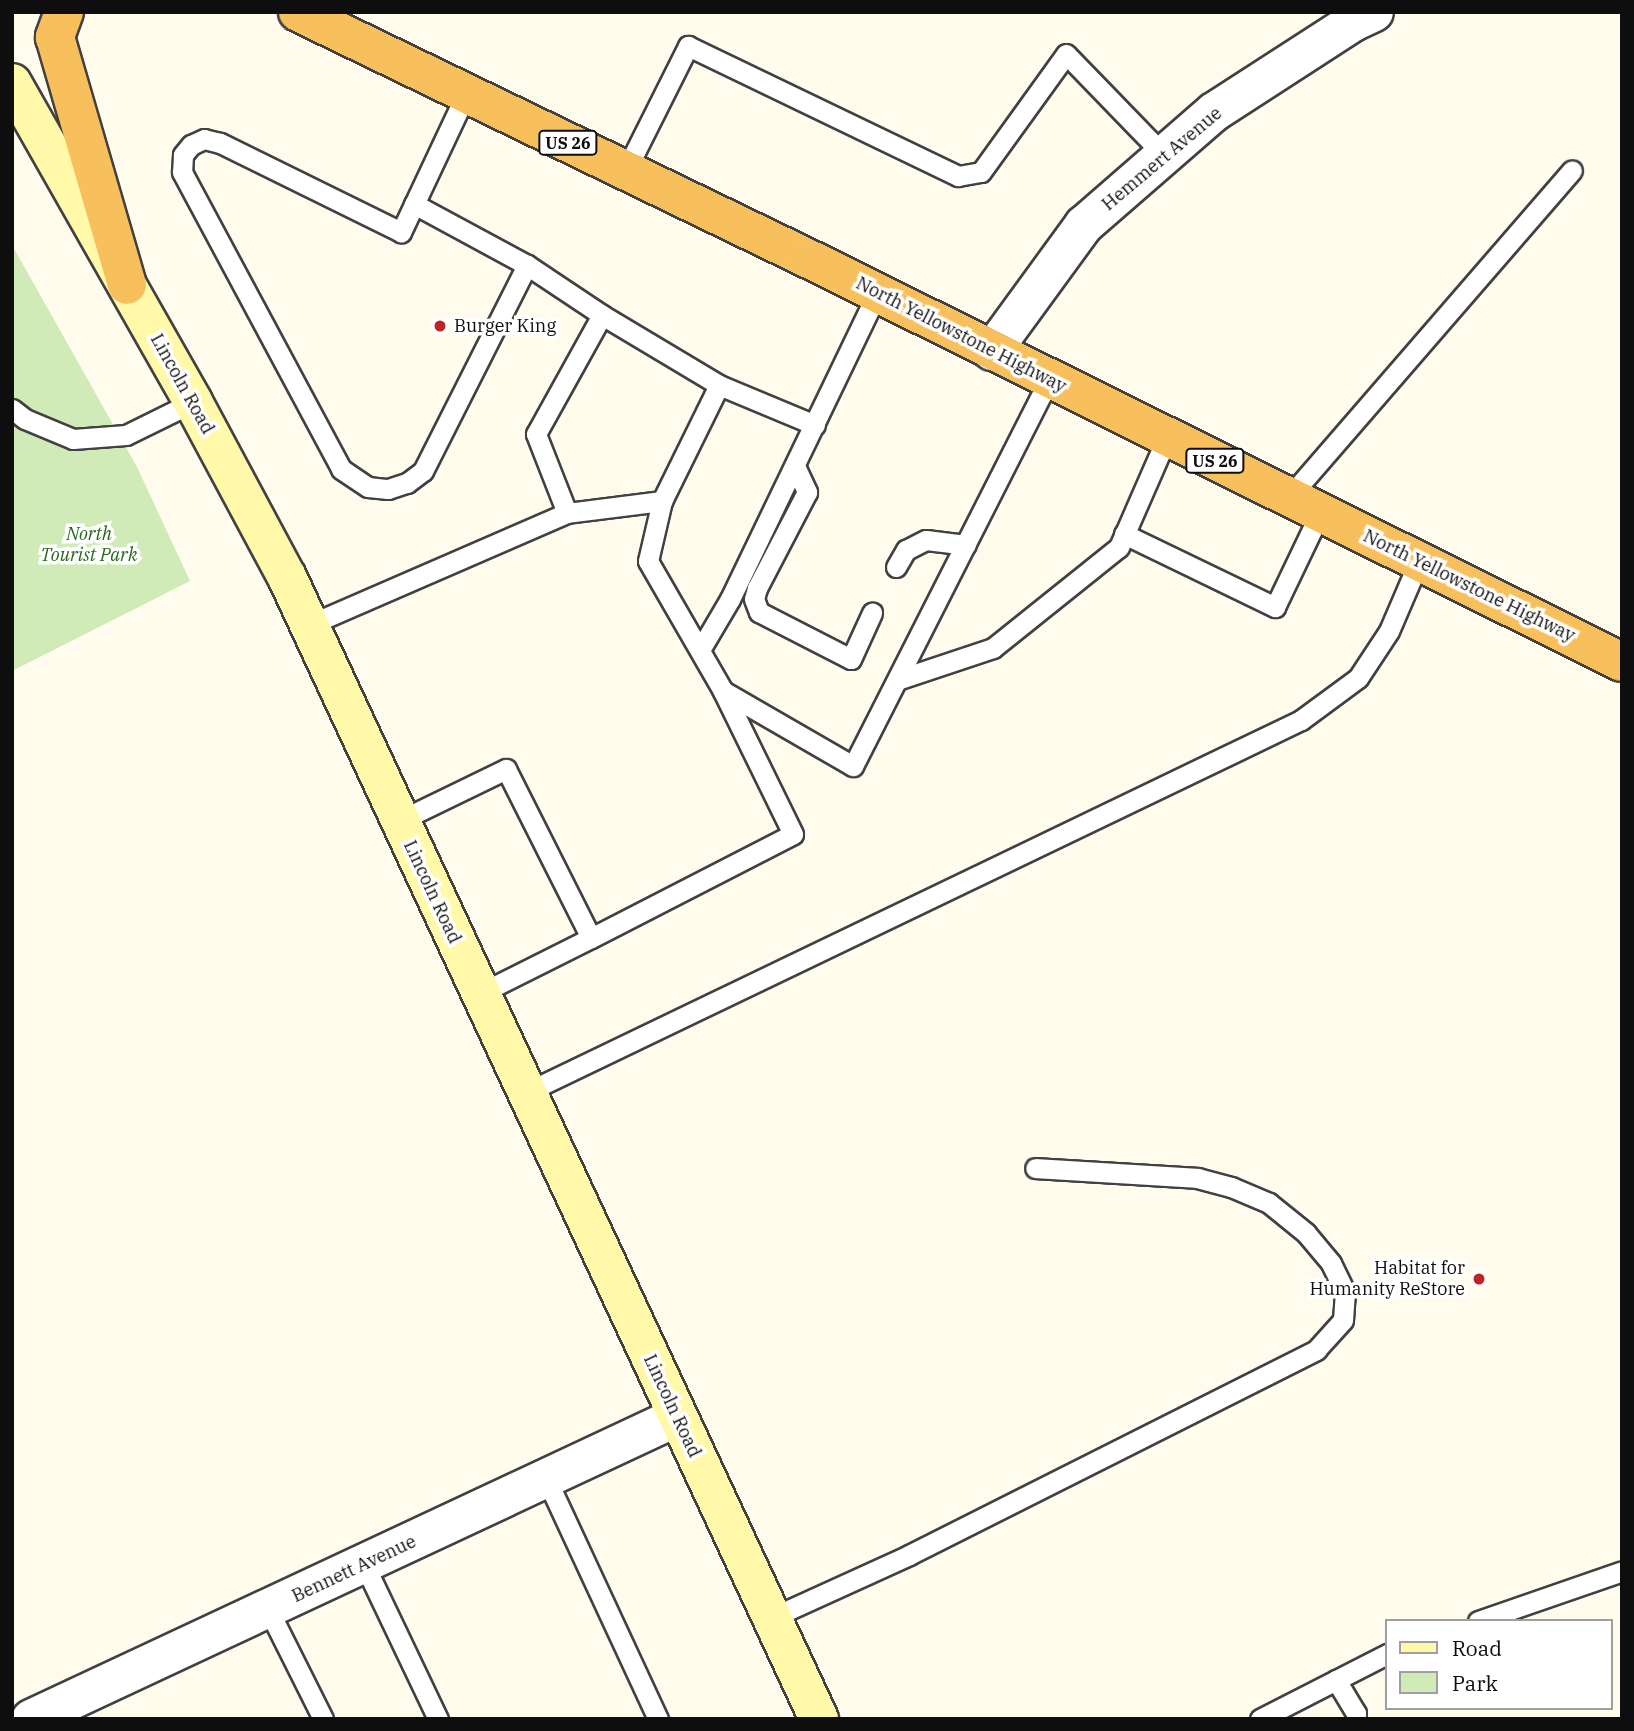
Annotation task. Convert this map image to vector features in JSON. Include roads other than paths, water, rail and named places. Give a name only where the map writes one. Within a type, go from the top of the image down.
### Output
[{"type":"highway","points":[[64,12],[55,37],[127,285]]},
{"type":"highway","name":"North Yellowstone Highway","points":[[298,12],[877,293],[1622,662]]},
{"type":"main road","name":"Lincoln Road","points":[[12,83],[193,402],[287,577],[398,821],[819,1719]]},
{"type":"street","name":"Hemmert Avenue","points":[[992,351],[1084,225],[1214,112],[1353,22],[1374,12]]},
{"type":"street","name":"Bennett Avenue","points":[[31,1719],[677,1417]]},
{"type":"lane","points":[[625,170],[688,46],[958,176],[981,172],[1066,54],[1164,155]]},
{"type":"lane","points":[[466,94],[401,232],[220,143],[204,139],[191,145],[183,155],[181,172],[341,469],[352,480],[368,487],[388,489],[407,483],[423,471],[527,265]]},
{"type":"lane","points":[[1124,534],[1275,607],[1305,505],[1572,170]]},
{"type":"lane","points":[[414,204],[527,265],[602,315],[719,385],[815,425]]},
{"type":"lane","points":[[700,650],[730,599],[877,293]]},
{"type":"lane","points":[[567,513],[536,435],[602,315]]},
{"type":"lane","points":[[723,691],[853,766],[900,679],[1049,379]]},
{"type":"lane","points":[[479,994],[793,834],[723,691],[648,561],[662,501],[719,385]]},
{"type":"lane","points":[[12,409],[25,419],[73,439],[126,435],[193,402]]},
{"type":"lane","points":[[900,679],[993,648],[1119,547],[1167,437]]},
{"type":"lane","points":[[795,466],[807,492],[757,588],[754,599],[759,612],[851,659],[872,613]]},
{"type":"lane","points":[[309,625],[567,513],[662,501]]},
{"type":"lane","points":[[896,567],[906,550],[926,540],[965,545]]},
{"type":"lane","points":[[526,1093],[1301,720],[1358,678],[1389,631],[1419,561]]},
{"type":"lane","points":[[398,821],[506,769],[591,938]]},
{"type":"lane","points":[[771,1618],[877,1569],[1316,1350],[1343,1320],[1345,1292],[1331,1263],[1306,1233],[1269,1203],[1231,1187],[1198,1178],[1035,1168]]},
{"type":"lane","points":[[547,1480],[658,1719]]},
{"type":"lane","points":[[364,1564],[438,1719]]},
{"type":"lane","points":[[1484,1619],[1622,1571]]},
{"type":"lane","points":[[268,1609],[323,1719]]},
{"type":"lane","points":[[1260,1719],[1386,1654]]},
{"type":"lane","points":[[1336,1679],[1356,1713],[1356,1719]]},
{"type":"place","name":"Burger King","points":[[440,326]]},
{"type":"place","name":"Habitat for Humanity ReStore","points":[[1479,1279]]},
{"type":"park label","name":"North Tourist Park","points":[[89,545]]}]
